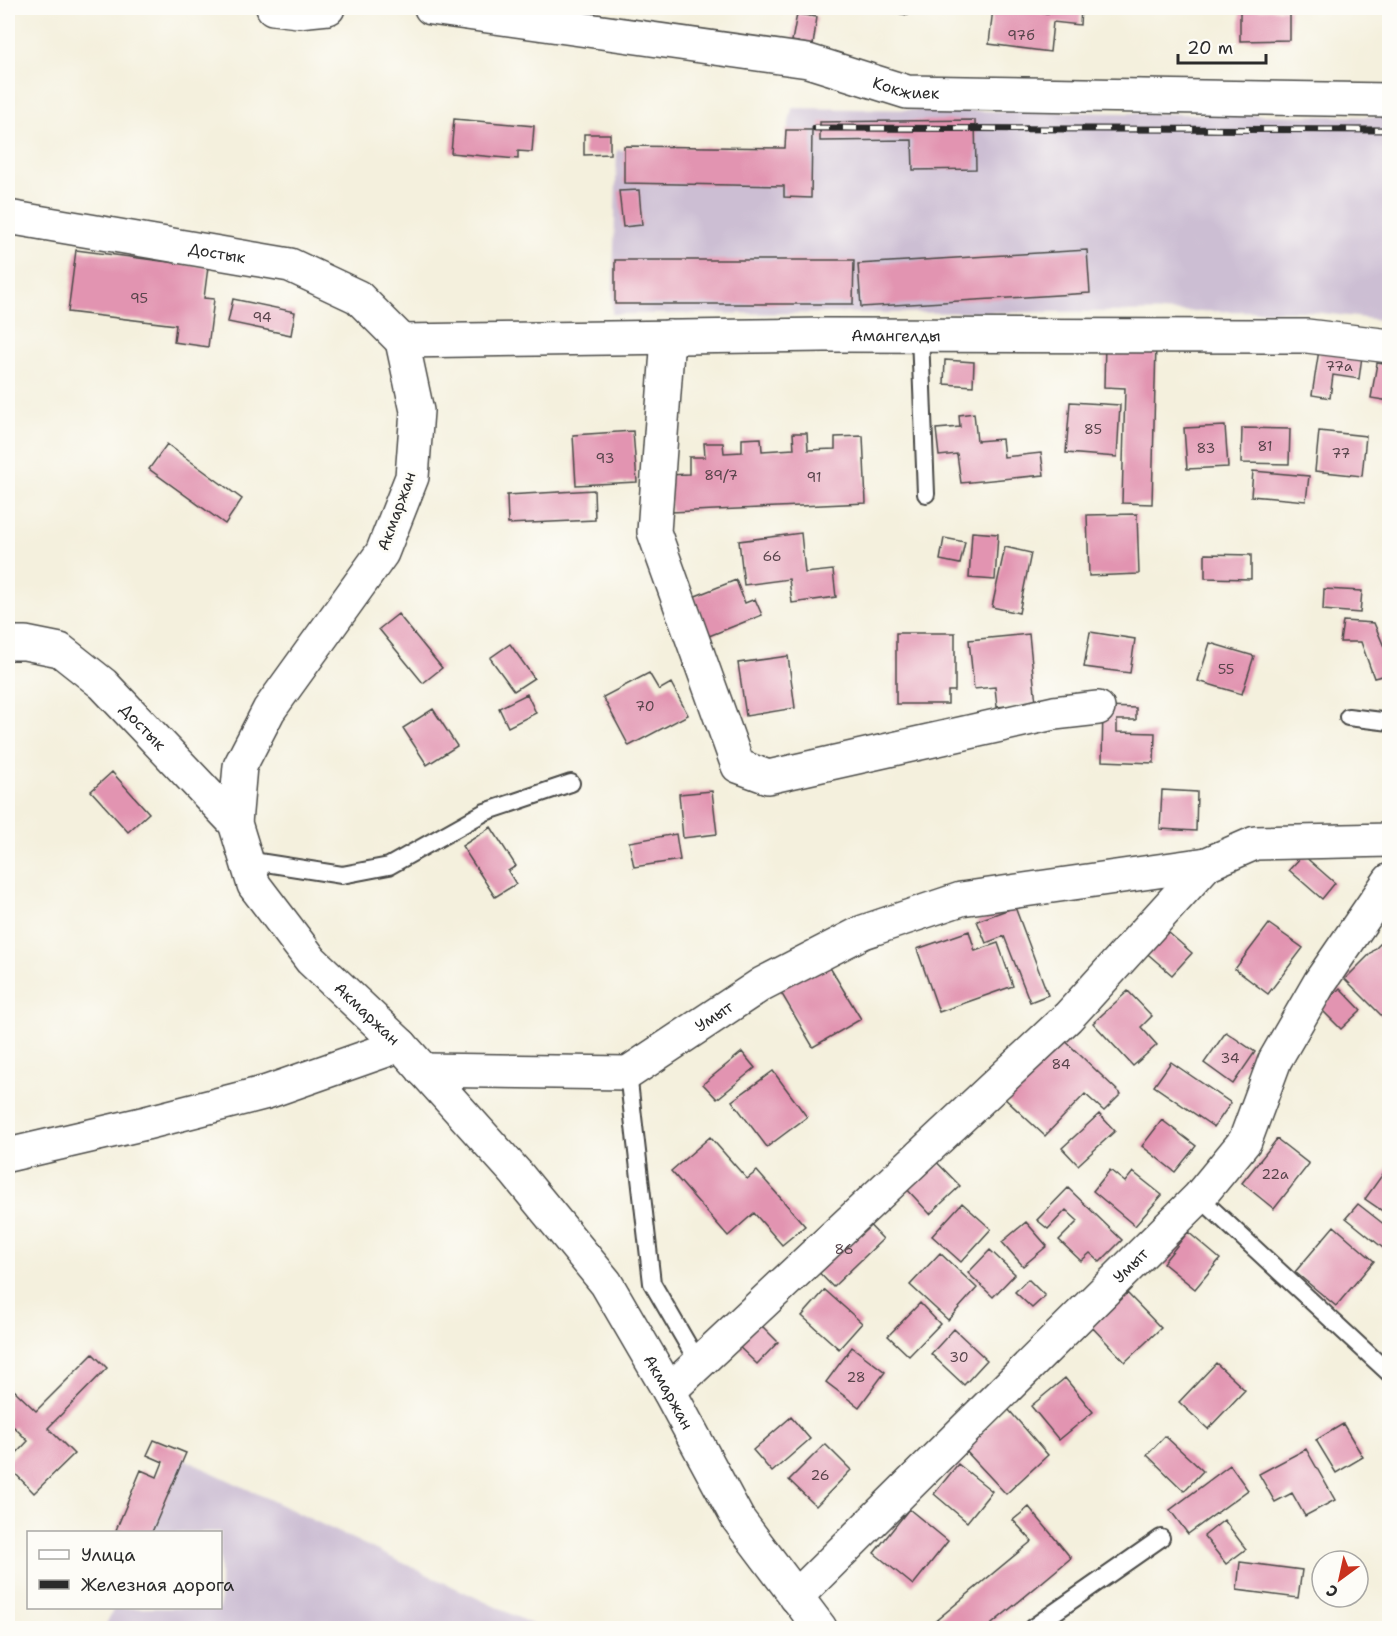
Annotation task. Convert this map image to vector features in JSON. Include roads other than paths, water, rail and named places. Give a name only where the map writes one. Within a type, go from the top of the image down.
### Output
[{"type":"street","points":[[273,8],[298,11],[328,8]]},
{"type":"street","name":"Кокжиек","points":[[431,8],[808,61],[907,92],[1389,100]]},
{"type":"street","name":"Достык","points":[[8,217],[290,265],[358,297],[402,341]]},
{"type":"street","name":"Амангелды","points":[[402,341],[920,335],[1307,336],[1389,346]]},
{"type":"street","points":[[668,337],[654,532],[738,766],[768,777],[1054,712],[1098,708]]},
{"type":"street","name":"Акмаржан","points":[[402,341],[417,411],[412,477],[382,553],[269,710],[240,766],[235,823],[254,885],[311,960],[401,1045],[516,1173],[606,1283],[669,1391],[738,1519],[820,1629]]},
{"type":"street","name":"Достык","points":[[8,643],[25,643],[60,650],[103,684],[235,823]]},
{"type":"street","name":"Умыт","points":[[628,1073],[762,984],[862,932],[961,899],[1207,864],[1255,843],[1389,840]]},
{"type":"street","name":"Умыт","points":[[669,1391],[1068,1017],[1207,864]]},
{"type":"street","name":"Умыт","points":[[796,1597],[1199,1197],[1245,1141],[1275,1060],[1320,982],[1389,879]]},
{"type":"street","points":[[8,1155],[267,1092],[401,1045]]},
{"type":"street","points":[[423,1071],[628,1073]]},
{"type":"lane","points":[[920,335],[926,494]]},
{"type":"lane","points":[[1348,717],[1389,722]]},
{"type":"lane","points":[[246,860],[342,875],[388,866],[484,813],[571,783]]},
{"type":"lane","points":[[628,1073],[652,1283],[699,1364]]},
{"type":"lane","points":[[1199,1197],[1389,1374]]},
{"type":"lane","points":[[1032,1629],[1161,1538]]},
{"type":"railway","points":[[815,128],[1390,130]]}]
